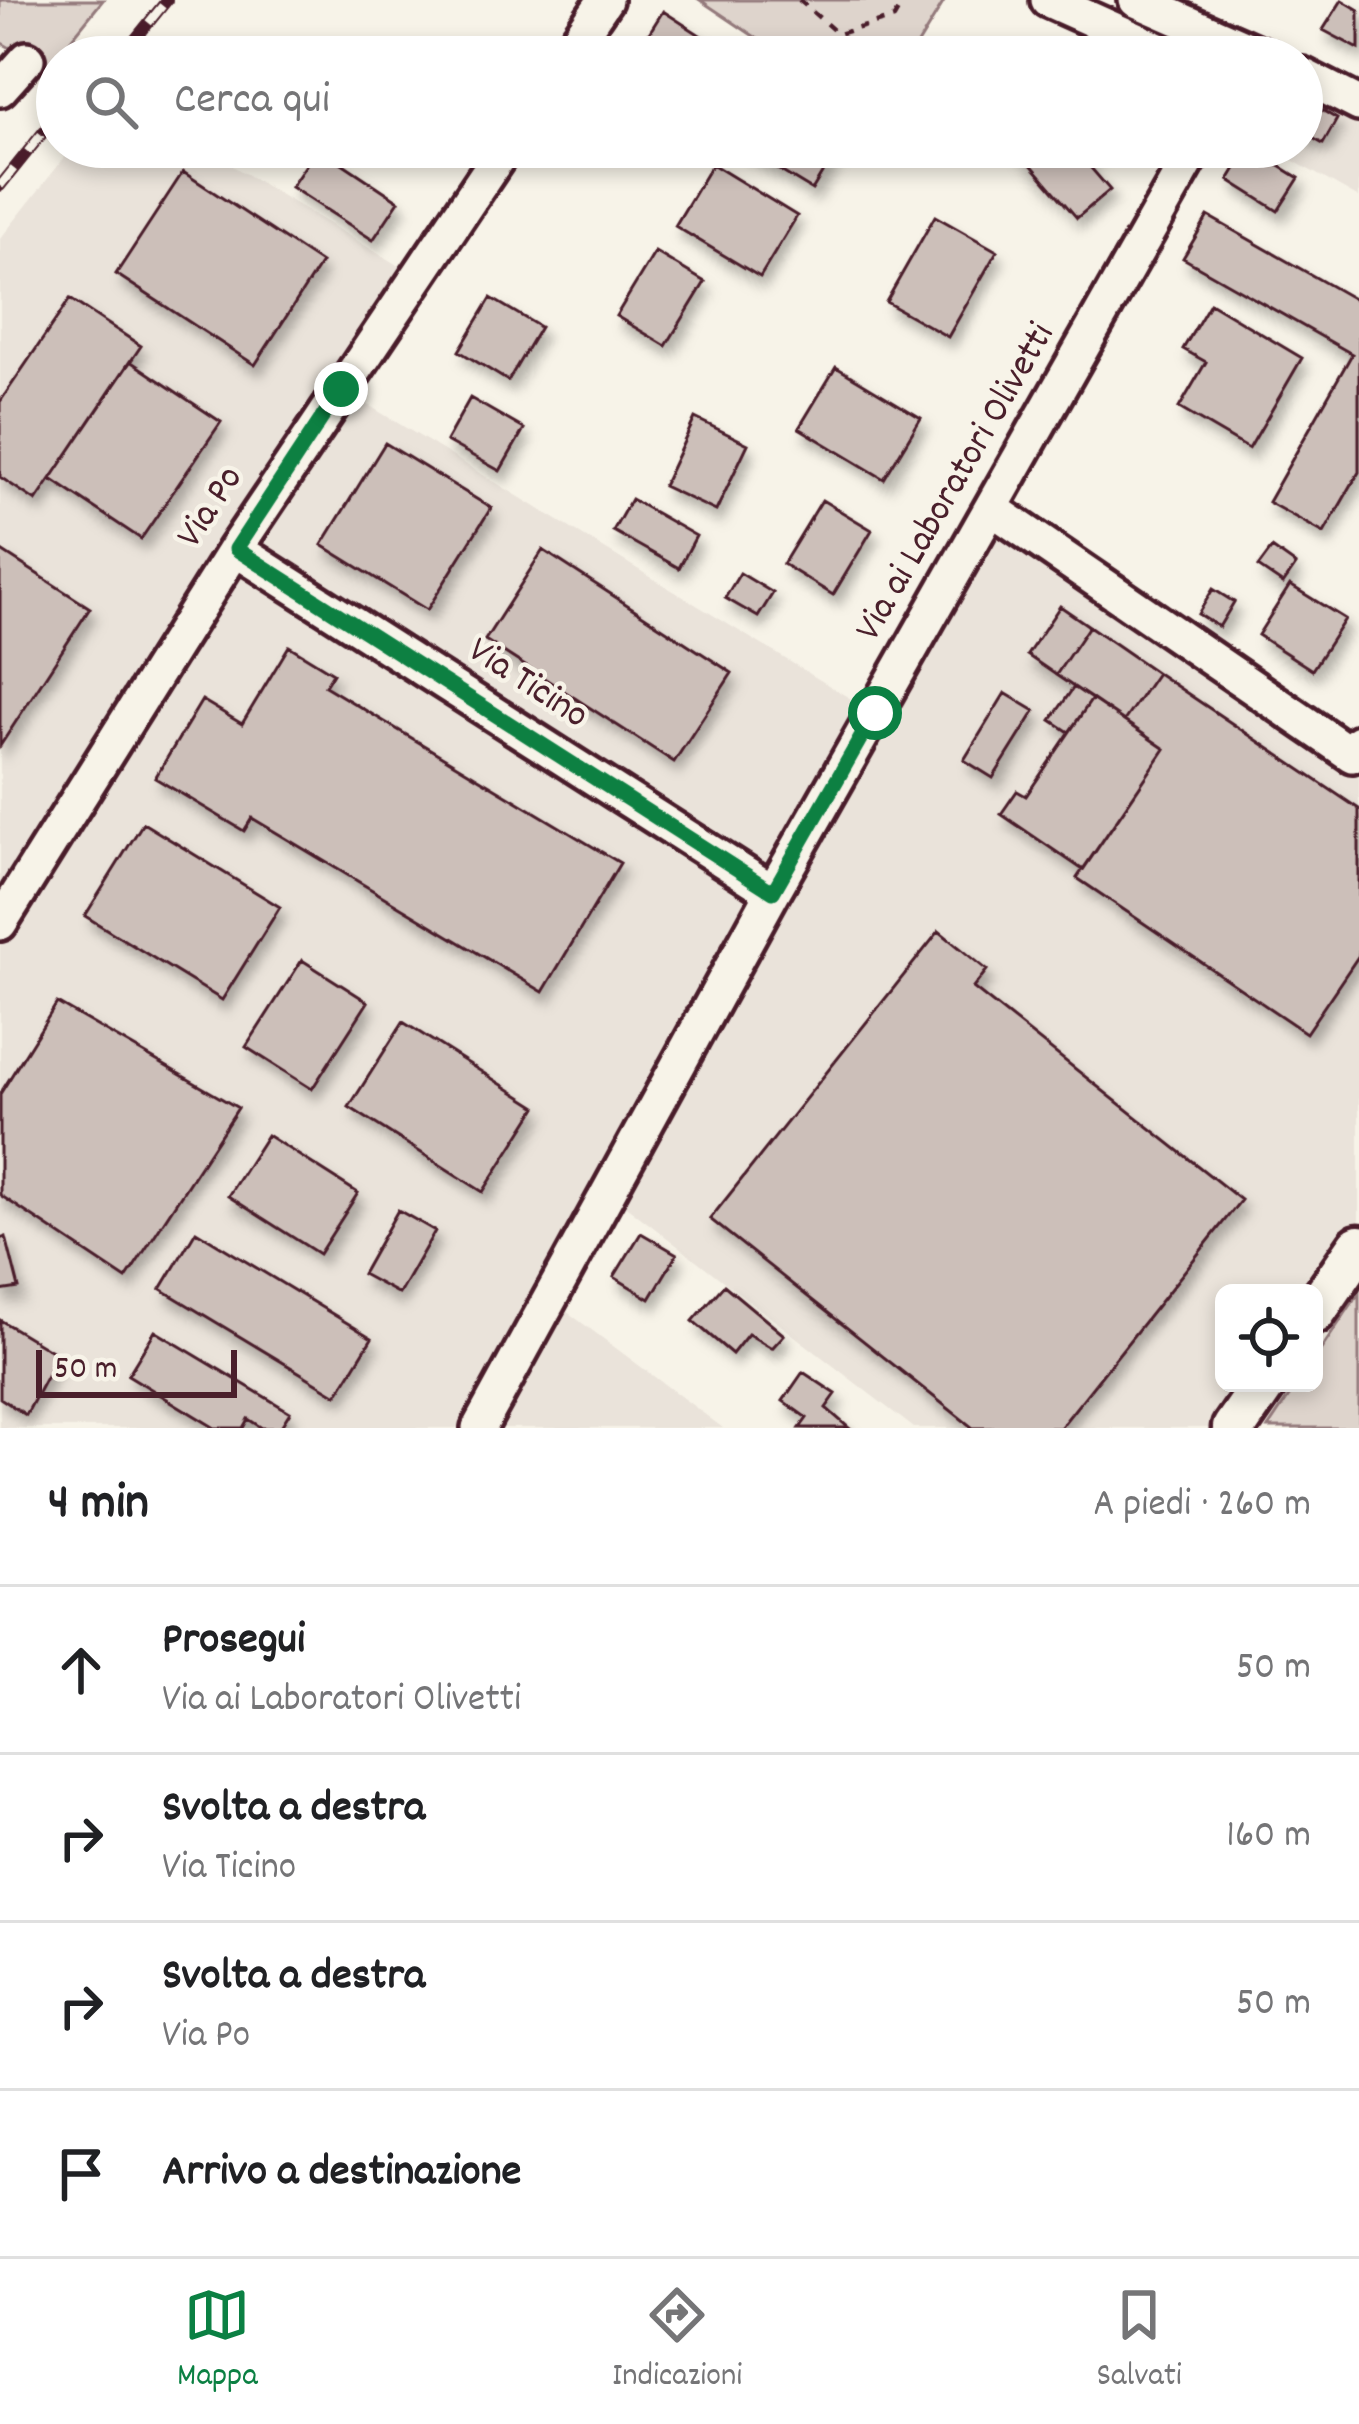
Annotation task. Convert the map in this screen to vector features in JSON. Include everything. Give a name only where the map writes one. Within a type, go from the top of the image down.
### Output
[{"type":"street","points":[[580,36],[605,0]]},
{"type":"street","points":[[1136,0],[1214,36]]},
{"type":"street","points":[[1054,1],[1129,36]]},
{"type":"street","points":[[0,89],[27,58]]},
{"type":"street","points":[[1323,86],[1359,104]]},
{"type":"street","name":"Via Po","points":[[0,922],[236,549],[491,168]]},
{"type":"street","name":"Via ai Laboratori Olivetti","points":[[478,1428],[773,892],[1184,168]]},
{"type":"street","points":[[991,508],[1352,755],[1359,742]]},
{"type":"street","name":"Via Ticino","points":[[236,549],[773,892]]},
{"type":"street","points":[[1323,1299],[1359,1246]]},
{"type":"street","points":[[1234,1428],[1259,1392]]},
{"type":"path","points":[[799,0],[838,34],[894,18],[904,0]]},
{"type":"shaded area","points":[[0,0],[103,0],[74,36],[36,36],[36,63],[0,42]]},
{"type":"shaded area","points":[[700,0],[945,0],[923,36],[754,36]]},
{"type":"shaded area","points":[[1323,95],[1359,113],[1359,198],[1306,168],[1323,168]]},
{"type":"shaded area","points":[[56,168],[236,168],[409,272],[342,389],[874,713],[991,508],[1359,760],[1359,1247],[1323,1284],[1215,1284],[1215,1392],[1259,1392],[1234,1428],[914,1428],[609,1193],[550,1299],[723,1428],[0,1428],[0,239]]},
{"type":"shaded area","points":[[1359,1293],[1359,1428],[1268,1428],[1292,1392],[1323,1392],[1323,1347]]},
{"type":"building","points":[[1342,0],[1359,10],[1359,49],[1323,30]]},
{"type":"building","points":[[663,11],[702,36],[647,36]]},
{"type":"building","points":[[1323,111],[1337,119],[1323,144]]},
{"type":"building","points":[[304,168],[350,168],[399,201],[373,240],[291,187]]},
{"type":"building","points":[[710,168],[719,168],[797,216],[760,277],[675,226]]},
{"type":"building","points":[[776,168],[825,168],[812,190]]},
{"type":"building","points":[[1034,168],[1091,168],[1110,190],[1077,218]]},
{"type":"building","points":[[1236,168],[1283,168],[1299,178],[1278,211],[1229,180]]},
{"type":"building","points":[[183,172],[321,263],[255,365],[116,274]]},
{"type":"building","points":[[935,216],[997,251],[948,337],[886,302]]},
{"type":"building","points":[[1208,216],[1359,302],[1359,472],[1324,533],[1268,502],[1352,354],[1183,258]]},
{"type":"building","points":[[655,252],[705,282],[666,346],[616,316]]},
{"type":"building","points":[[491,298],[540,327],[508,381],[459,351]]},
{"type":"building","points":[[70,299],[141,346],[36,501],[0,477],[0,402]]},
{"type":"building","points":[[1210,303],[1302,358],[1249,449],[1179,408],[1206,362],[1183,349]]},
{"type":"building","points":[[130,361],[221,422],[141,539],[51,479]]},
{"type":"building","points":[[836,367],[921,418],[884,479],[799,428]]},
{"type":"building","points":[[470,398],[524,429],[500,471],[446,441]]},
{"type":"building","points":[[695,418],[748,444],[716,511],[663,486]]},
{"type":"building","points":[[385,443],[491,508],[427,610],[322,545]]},
{"type":"building","points":[[631,499],[696,536],[679,568],[613,531]]},
{"type":"building","points":[[822,500],[872,530],[833,595],[783,564]]},
{"type":"building","points":[[1272,548],[1296,565],[1283,584],[1258,567]]},
{"type":"building","points":[[0,550],[90,608],[0,746]]},
{"type":"building","points":[[543,550],[732,673],[674,762],[485,640]]},
{"type":"building","points":[[740,573],[773,593],[758,617],[725,598]]},
{"type":"building","points":[[1290,585],[1345,619],[1312,670],[1258,635]]},
{"type":"building","points":[[1213,589],[1234,602],[1219,627],[1198,614]]},
{"type":"building","points":[[1060,606],[1089,626],[1056,675],[1027,655]]},
{"type":"building","points":[[1089,626],[1157,673],[1124,721],[1056,675]]},
{"type":"building","points":[[289,646],[333,673],[325,686],[620,863],[543,992],[252,818],[244,831],[155,778],[202,700],[242,724]]},
{"type":"building","points":[[1157,673],[1359,809],[1359,955],[1306,1033],[1077,878],[1165,749],[1124,721]]},
{"type":"building","points":[[1074,687],[1092,699],[1069,732],[1051,720]]},
{"type":"building","points":[[1005,693],[1035,711],[993,778],[964,760]]},
{"type":"building","points":[[1092,699],[1165,749],[1083,870],[1001,814],[1017,791],[1026,796]]},
{"type":"building","points":[[143,823],[280,907],[222,1000],[85,916]]},
{"type":"building","points":[[939,931],[987,970],[973,988],[1241,1200],[1060,1428],[973,1428],[710,1219]]},
{"type":"building","points":[[302,960],[368,1002],[312,1089],[246,1047]]},
{"type":"building","points":[[57,1003],[238,1108],[126,1279],[0,1195],[0,1094]]},
{"type":"building","points":[[403,1022],[537,1107],[483,1192],[349,1107]]},
{"type":"building","points":[[267,1135],[358,1193],[319,1254],[228,1196]]},
{"type":"building","points":[[398,1210],[435,1231],[399,1294],[362,1274]]},
{"type":"building","points":[[196,1231],[372,1338],[337,1395],[161,1289]]},
{"type":"building","points":[[641,1233],[677,1254],[650,1299],[614,1277]]},
{"type":"building","points":[[6,1237],[19,1288],[0,1291],[0,1239]]},
{"type":"building","points":[[724,1285],[784,1335],[772,1348],[748,1334],[732,1354],[693,1321]]},
{"type":"building","points":[[0,1320],[58,1355],[26,1415],[0,1398]]},
{"type":"building","points":[[155,1331],[290,1412],[280,1428],[262,1428],[248,1419],[243,1428],[215,1428],[128,1375]]},
{"type":"building","points":[[803,1372],[836,1394],[826,1408],[849,1428],[800,1428],[807,1418],[783,1401]]},
{"type":"railway","points":[[138,36],[167,0]]},
{"type":"railway","points":[[0,186],[36,141]]},
{"type":"route","points":[[341,389],[236,549],[773,892],[875,713]]}]
